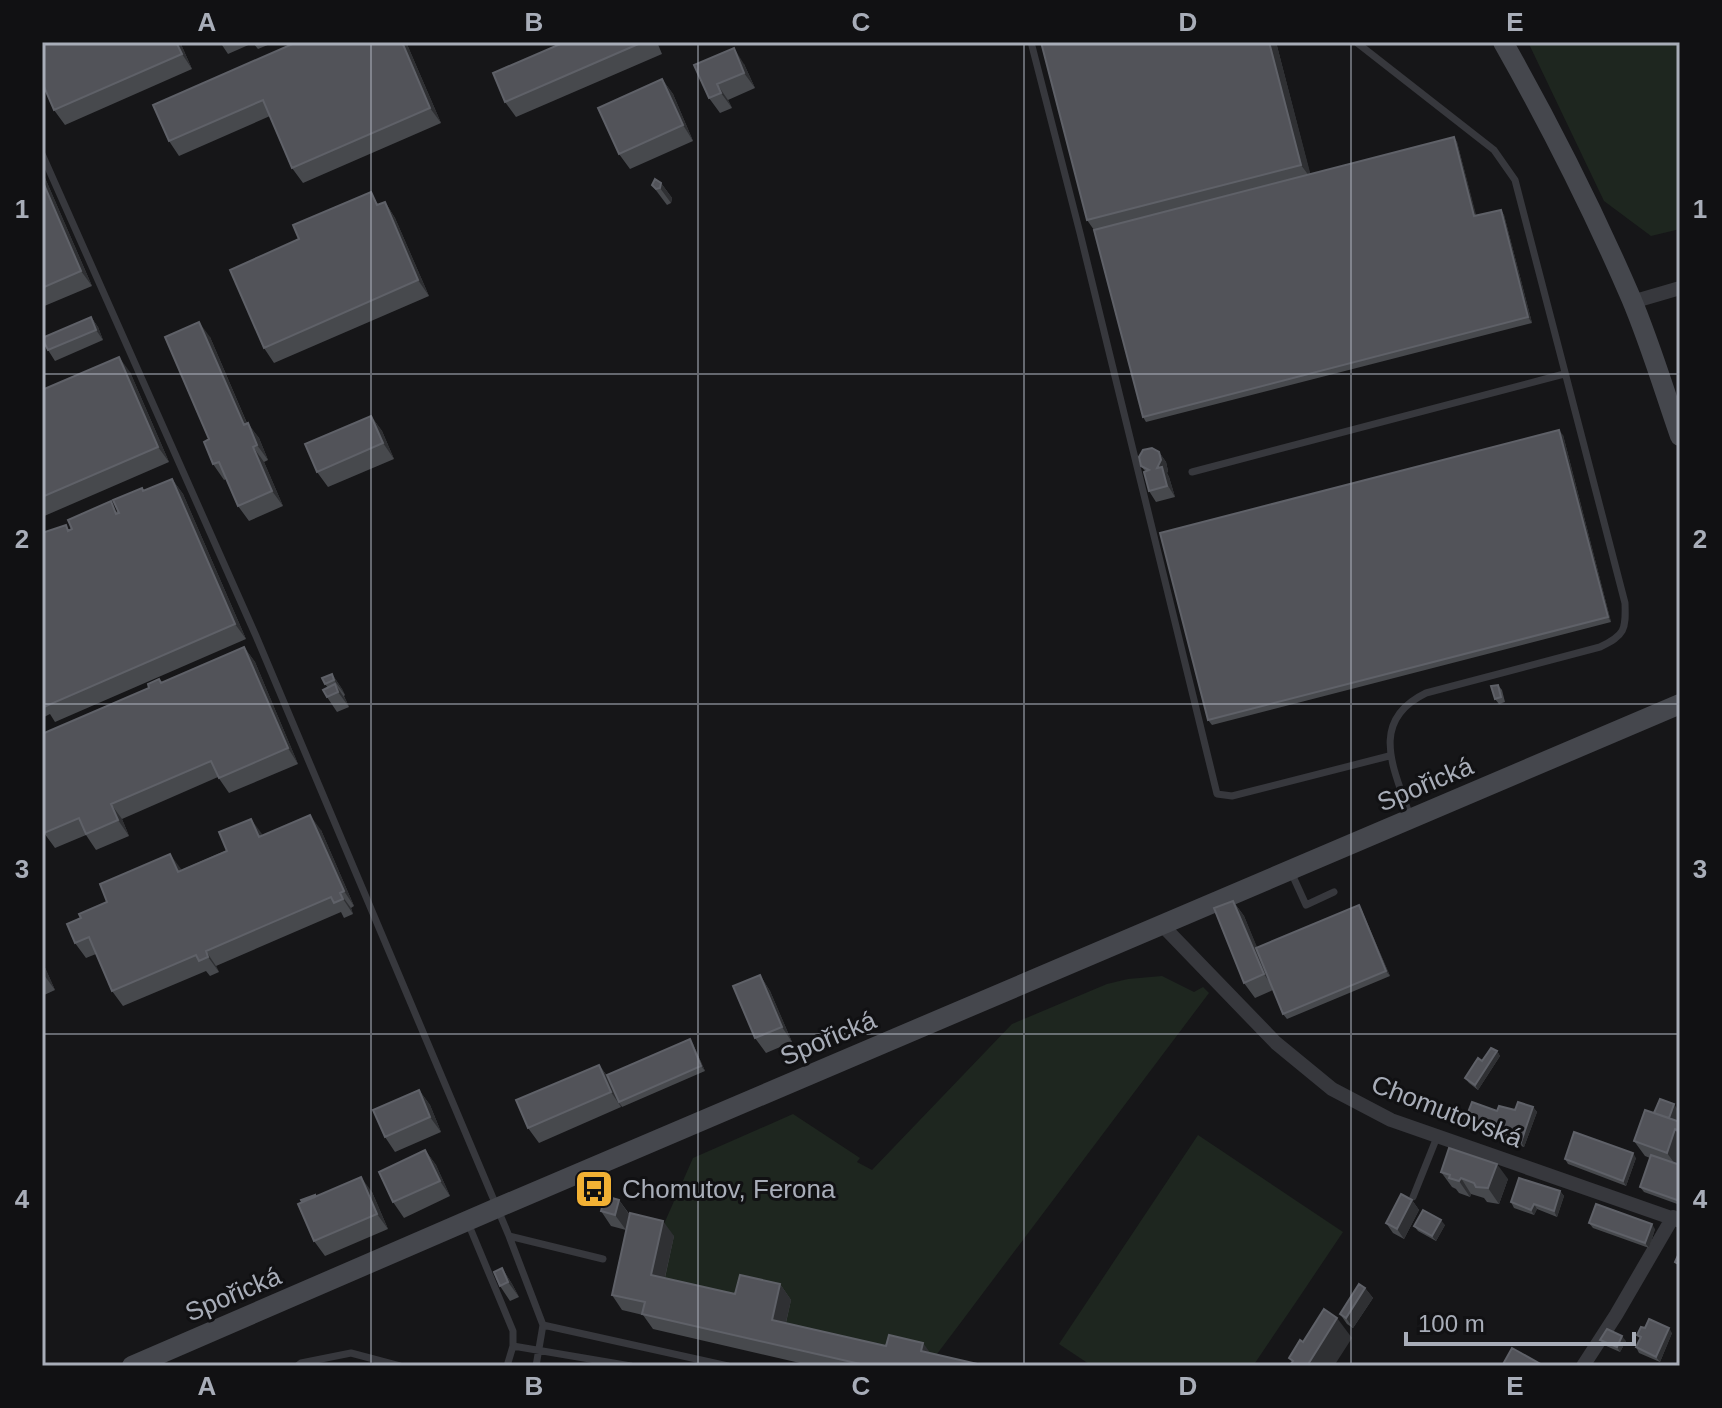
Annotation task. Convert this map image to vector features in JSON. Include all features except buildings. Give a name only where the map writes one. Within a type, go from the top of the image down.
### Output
[{"type":"street","points":[[1503,42],[1599,226],[1632,302],[1680,436]]},
{"type":"street","points":[[1632,302],[1680,288]]},
{"type":"street","name":"Spořická","points":[[132,1366],[1680,704]]},
{"type":"street","name":"Chomutovská","points":[[1161,924],[1276,1043],[1332,1089],[1391,1120],[1676,1219]]},
{"type":"street","points":[[1583,1366],[1676,1219]]},
{"type":"lane","points":[[1031,42],[1217,794],[1232,796],[1389,756]]},
{"type":"lane","points":[[1356,42],[1494,150],[1515,180],[1625,603],[1626,624],[1619,638],[1600,647],[1426,693],[1406,703],[1393,724],[1389,756],[1411,818]]},
{"type":"lane","points":[[42,154],[256,636],[509,1236],[543,1325],[536,1366]]},
{"type":"lane","points":[[1192,472],[1564,374]]},
{"type":"lane","points":[[1290,870],[1306,905],[1334,892]]},
{"type":"lane","points":[[1413,1197],[1437,1137]]},
{"type":"lane","points":[[467,1221],[513,1331],[513,1346],[507,1366]]},
{"type":"lane","points":[[509,1236],[603,1259]]},
{"type":"lane","points":[[543,1325],[728,1366]]},
{"type":"lane","points":[[513,1346],[631,1366]]},
{"type":"lane","points":[[297,1366],[351,1353],[400,1366]]},
{"type":"shaded area","points":[[1528,42],[1680,42],[1680,229],[1651,236],[1604,201]]},
{"type":"shaded area","points":[[1162,976],[1194,992],[1203,987],[1209,993],[934,1358],[897,1361],[746,1309],[662,1290],[660,1233],[693,1158],[793,1114],[860,1158],[857,1162],[872,1170],[1012,1024],[1107,984]]},
{"type":"shaded area","points":[[1198,1135],[1343,1232],[1253,1366],[1092,1366],[1059,1344]]},
{"type":"place","name":"Chomutov, Ferona","points":[[594,1189]]}]
